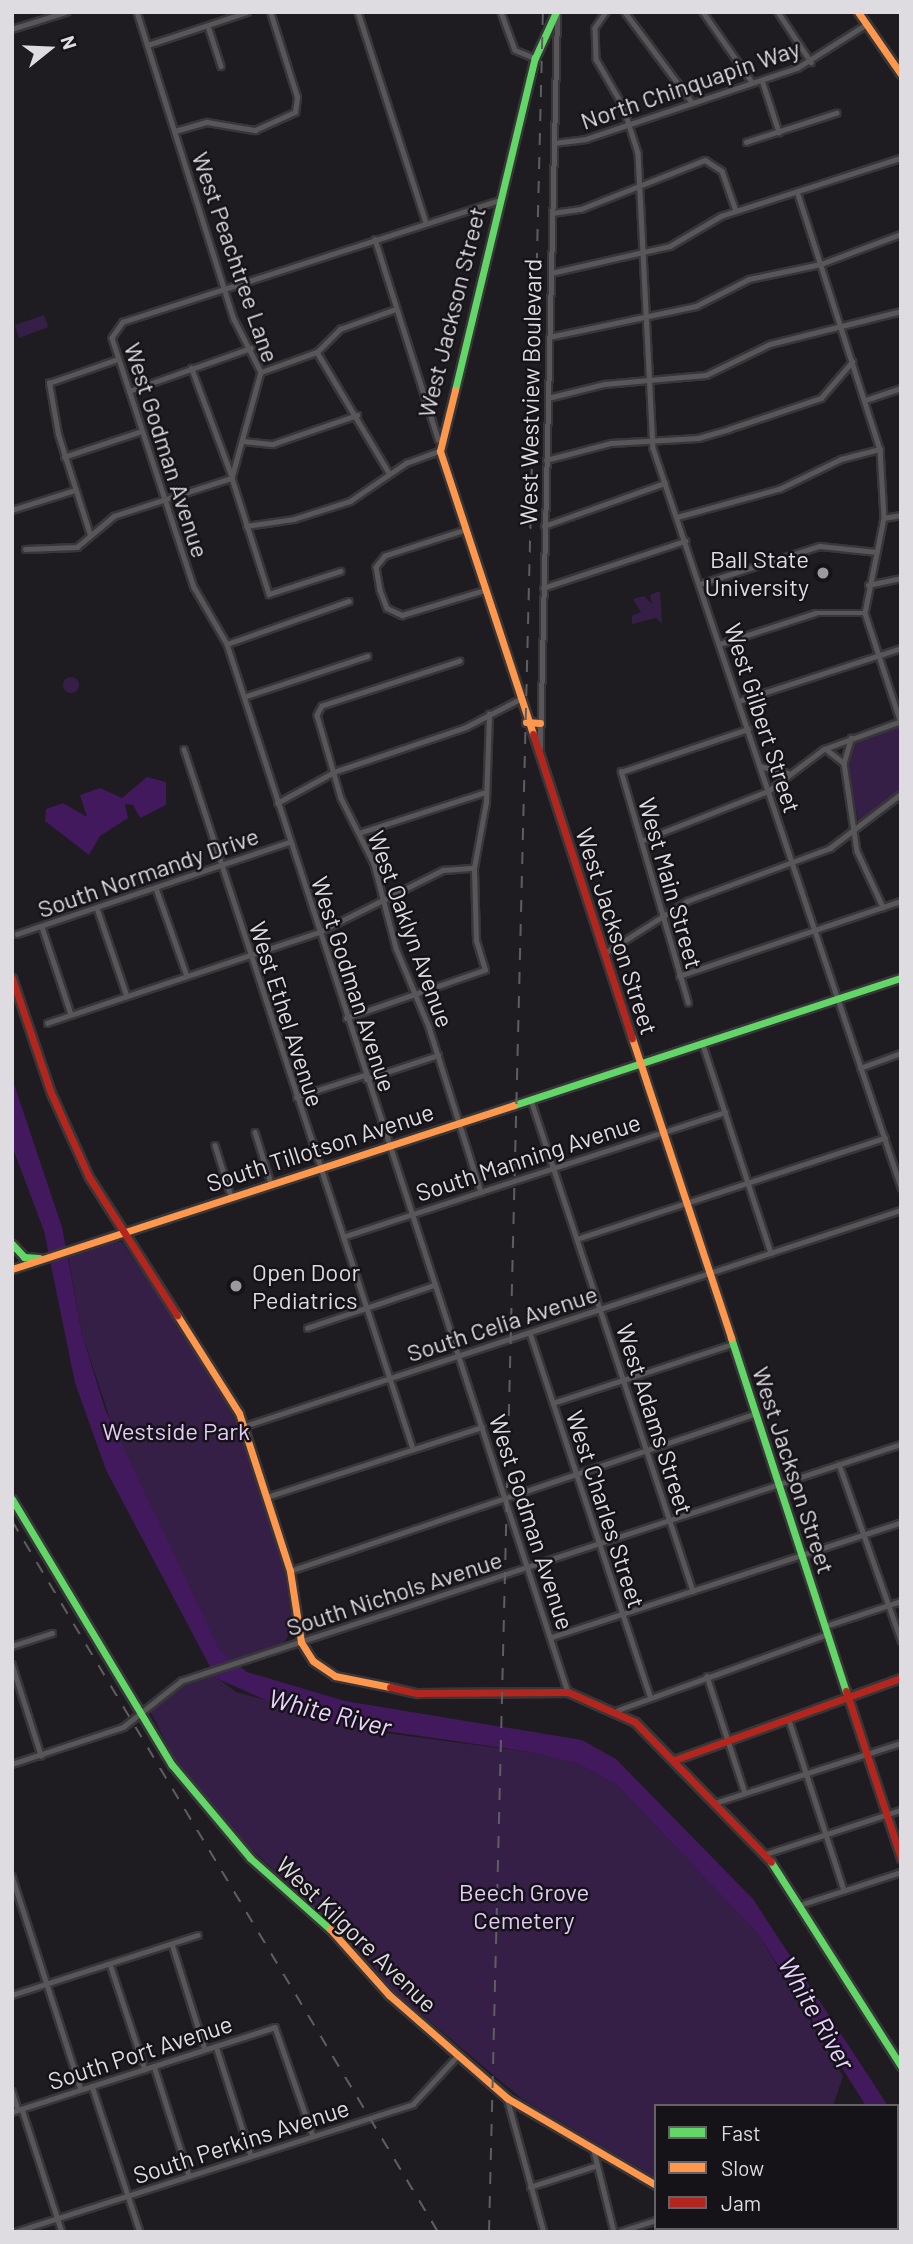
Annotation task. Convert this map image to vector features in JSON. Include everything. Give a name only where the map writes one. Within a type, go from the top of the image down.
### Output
[{"type":"main road","name":"West Jackson Street","points":[[556,12],[535,58],[438,439],[440,451],[526,722],[901,1857]]},
{"type":"main road","points":[[858,12],[901,74]]},
{"type":"main road","points":[[526,722],[540,723]]},
{"type":"main road","points":[[12,978],[63,1123],[121,1232],[225,1386],[244,1426],[290,1571],[301,1642],[331,1675],[378,1687],[442,1694],[568,1692],[618,1710],[674,1760],[766,1854],[803,1905],[901,2066]]},
{"type":"main road","name":"South Tillotson Avenue","points":[[33,1260],[43,1259],[901,978]]},
{"type":"main road","points":[[12,1244],[33,1260]]},
{"type":"main road","points":[[12,1250],[13,1267],[33,1260]]},
{"type":"main road","name":"West Kilgore Avenue","points":[[12,1499],[172,1765],[250,1858],[507,2098],[654,2184]]},
{"type":"main road","points":[[674,1760],[901,1678]]},
{"type":"street","points":[[12,29],[66,12]]},
{"type":"street","name":"West Peachtree Lane","points":[[137,12],[225,289],[261,372],[232,478]]},
{"type":"street","points":[[148,45],[247,12]]},
{"type":"street","points":[[175,131],[208,121],[255,130],[288,119],[298,106],[270,12]]},
{"type":"street","points":[[358,12],[426,222]]},
{"type":"street","name":"West Westview Boulevard","points":[[544,773],[540,723],[556,12]]},
{"type":"street","name":"West Gilbert Street","points":[[606,12],[596,25],[596,59],[629,125],[640,183],[652,440],[664,483],[901,1187]]},
{"type":"street","points":[[625,12],[691,102]]},
{"type":"street","points":[[704,12],[752,82]]},
{"type":"street","points":[[778,12],[811,62]]},
{"type":"street","points":[[500,13],[514,50],[535,58]]},
{"type":"street","name":"North Chinquapin Way","points":[[554,142],[629,125],[811,62],[867,24]]},
{"type":"street","points":[[208,26],[221,66]]},
{"type":"street","points":[[762,80],[779,132]]},
{"type":"street","points":[[746,142],[835,113]]},
{"type":"street","points":[[551,273],[643,253],[736,211],[798,194],[901,158]]},
{"type":"street","points":[[552,213],[581,209],[640,183],[711,161],[722,171],[736,211]]},
{"type":"street","points":[[643,840],[768,791],[824,749],[851,737],[899,723],[876,656],[865,613],[868,585],[884,518],[880,449],[798,194]]},
{"type":"street","points":[[225,289],[426,222],[498,201]]},
{"type":"street","points":[[549,337],[696,306],[749,279],[821,264],[901,234]]},
{"type":"street","points":[[375,239],[438,439]]},
{"type":"street","name":"West Godman Avenue","points":[[225,289],[113,330],[118,359],[195,590],[227,644],[365,1077],[530,1567],[568,1692]]},
{"type":"street","points":[[261,372],[317,352],[345,326],[397,309]]},
{"type":"street","points":[[548,398],[650,381],[706,375],[765,345],[842,330],[901,311]]},
{"type":"street","points":[[129,391],[251,348]]},
{"type":"street","points":[[317,352],[358,415],[389,473]]},
{"type":"street","points":[[90,535],[64,457],[49,383],[118,359]]},
{"type":"street","points":[[546,460],[598,445],[698,438],[817,399],[852,362]]},
{"type":"street","points":[[191,368],[232,478],[269,594],[340,571]]},
{"type":"street","points":[[866,400],[901,388]]},
{"type":"street","points":[[243,441],[273,444],[358,415]]},
{"type":"street","points":[[64,457],[142,432]]},
{"type":"street","points":[[677,517],[779,489],[841,459],[880,449]]},
{"type":"street","points":[[246,526],[294,519],[350,500],[389,473],[440,451]]},
{"type":"street","points":[[25,549],[71,549],[114,516],[232,478]]},
{"type":"street","points":[[544,526],[664,483]]},
{"type":"street","points":[[12,510],[75,490]]},
{"type":"street","points":[[884,518],[901,514]]},
{"type":"street","points":[[465,530],[378,563],[380,590],[392,612],[405,615],[485,590]]},
{"type":"street","points":[[543,587],[685,541]]},
{"type":"street","points":[[700,584],[820,545],[877,552]]},
{"type":"street","points":[[868,585],[901,578]]},
{"type":"street","points":[[227,644],[349,601]]},
{"type":"street","points":[[720,644],[815,612],[865,613]]},
{"type":"street","points":[[739,701],[901,648]]},
{"type":"street","points":[[244,697],[367,656]]},
{"type":"street","name":"West Oaklyn Avenue","points":[[460,661],[317,710],[334,772],[384,898],[396,948],[418,994],[460,1121]]},
{"type":"street","name":"South Normandy Drive","points":[[277,803],[334,772],[489,714],[520,699]]},
{"type":"street","points":[[346,1018],[485,970],[476,941],[474,867],[485,792],[489,714]]},
{"type":"street","name":"West Main Street","points":[[688,1003],[661,914],[643,840],[621,772],[748,729]]},
{"type":"street","points":[[851,737],[844,763],[855,833],[883,907]]},
{"type":"street","name":"West Ethel Avenue","points":[[184,749],[249,955],[413,1449]]},
{"type":"street","points":[[824,749],[844,763]]},
{"type":"street","points":[[760,765],[789,773]]},
{"type":"street","points":[[359,833],[404,814],[485,792]]},
{"type":"street","points":[[604,953],[661,914],[793,865],[855,833],[901,794]]},
{"type":"street","name":"South Normandy Drive","points":[[17,934],[289,842]]},
{"type":"street","points":[[47,1023],[319,932],[443,870],[474,867]]},
{"type":"street","points":[[156,888],[187,976]]},
{"type":"street","points":[[679,975],[901,901]]},
{"type":"street","points":[[97,908],[127,996]]},
{"type":"street","points":[[42,927],[71,1014]]},
{"type":"street","points":[[702,1042],[771,1252]]},
{"type":"street","points":[[860,1068],[901,1054]]},
{"type":"street","points":[[296,1097],[438,1055]]},
{"type":"street","name":"West Adams Street","points":[[530,1098],[694,1591]]},
{"type":"street","name":"South Manning Avenue","points":[[343,1237],[725,1112]]},
{"type":"street","points":[[460,1121],[481,1192]]},
{"type":"street","points":[[255,1132],[271,1183]]},
{"type":"street","points":[[577,1239],[885,1138]]},
{"type":"street","points":[[215,1145],[231,1196]]},
{"type":"street","name":"South Celia Avenue","points":[[244,1426],[901,1210]]},
{"type":"street","points":[[307,1328],[434,1286]]},
{"type":"street","name":"West Charles Street","points":[[530,1333],[650,1695]]},
{"type":"street","points":[[553,1403],[732,1344]]},
{"type":"street","points":[[290,1571],[755,1414]]},
{"type":"street","points":[[267,1497],[482,1427]]},
{"type":"street","name":"South Nichols Avenue","points":[[41,1755],[130,1723],[189,1679],[901,1444]]},
{"type":"street","points":[[839,1464],[901,1640]]},
{"type":"street","points":[[552,1637],[901,1522]]},
{"type":"street","points":[[825,1626],[901,1601]]},
{"type":"street","points":[[12,1646],[52,1633]]},
{"type":"street","points":[[618,1710],[650,1695],[828,1634]]},
{"type":"street","points":[[12,1664],[41,1755],[12,1764]]},
{"type":"street","points":[[707,1676],[746,1793]]},
{"type":"street","points":[[789,1720],[844,1890]]},
{"type":"street","points":[[715,1803],[901,1743]]},
{"type":"street","points":[[766,1854],[901,1810]]},
{"type":"street","points":[[803,1905],[901,1872]]},
{"type":"street","points":[[13,1878],[81,2089]]},
{"type":"street","points":[[12,1995],[198,1935]]},
{"type":"street","points":[[172,1944],[205,2049]]},
{"type":"street","points":[[110,1964],[145,2069]]},
{"type":"street","name":"South Port Avenue","points":[[18,2110],[205,2049],[278,2029],[313,2136]]},
{"type":"street","points":[[216,2046],[251,2156]]},
{"type":"street","name":"South Perkins Avenue","points":[[15,2232],[418,2101],[458,2054]]},
{"type":"street","points":[[154,2066],[190,2176]]},
{"type":"street","points":[[92,2086],[140,2232]]},
{"type":"street","points":[[12,2091],[62,2232]]},
{"type":"street","points":[[507,2098],[544,2232]]},
{"type":"street","points":[[594,2151],[595,2166],[616,2232],[654,2221]]},
{"type":"street","points":[[530,2187],[595,2166]]},
{"type":"green space","points":[[44,315],[48,327],[19,338],[15,325]]},
{"type":"green space","points":[[660,591],[662,624],[656,618],[632,624],[632,616],[641,612],[633,599],[644,596],[652,604],[650,595]]},
{"type":"green space","points":[[71,677],[79,685],[71,693],[63,685]]},
{"type":"green space","points":[[901,726],[901,790],[859,824],[846,763],[849,743]]},
{"type":"green space","name":"Westside Park","points":[[111,1242],[122,1242],[204,1362],[244,1436],[284,1568],[293,1628],[283,1644],[230,1662],[220,1651],[121,1452],[82,1334],[68,1256]]},
{"type":"green space","name":"Beech Grove Cemetery","points":[[213,1675],[236,1692],[385,1733],[530,1752],[579,1764],[617,1785],[758,1934],[843,2076],[834,2104],[654,2104],[654,2177],[522,2099],[390,1988],[358,1946],[244,1843],[176,1762],[150,1711],[181,1686]]},
{"type":"green space","points":[[746,2230],[823,2232],[749,2232]]},
{"type":"water","points":[[147,777],[166,782],[166,805],[140,818],[133,805],[125,804],[128,818],[100,836],[89,855],[45,821],[46,809],[63,803],[87,817],[80,795],[100,788],[122,798]]},
{"type":"water","name":"White River","points":[[12,1078],[62,1227],[82,1334],[105,1409],[220,1651],[247,1672],[345,1701],[582,1740],[616,1759],[753,1899],[887,2104],[865,2104],[758,1934],[617,1785],[579,1764],[530,1752],[310,1720],[216,1678],[106,1470],[75,1383],[44,1231],[12,1146]]},
{"type":"railway","points":[[489,2232],[543,12]]},
{"type":"railway","points":[[12,1521],[438,2232]]},
{"type":"traffic: fast","points":[[455,390],[535,58],[556,12]]},
{"type":"traffic: fast","points":[[514,1105],[901,978]]},
{"type":"traffic: fast","points":[[12,1244],[24,1257],[39,1258]]},
{"type":"traffic: fast","points":[[731,1338],[846,1691]]},
{"type":"traffic: fast","points":[[12,1499],[172,1765],[250,1858],[330,1929]]},
{"type":"traffic: fast","points":[[771,1862],[901,2066]]},
{"type":"traffic: slow","points":[[858,12],[901,74]]},
{"type":"traffic: slow","points":[[455,390],[440,451],[533,734]]},
{"type":"traffic: slow","points":[[526,722],[540,723]]},
{"type":"traffic: slow","points":[[632,1038],[731,1338]]},
{"type":"traffic: slow","points":[[12,1269],[514,1105]]},
{"type":"traffic: slow","points":[[177,1315],[239,1413],[290,1571],[301,1642],[313,1661],[335,1676],[390,1687]]},
{"type":"traffic: slow","points":[[330,1929],[389,1995],[507,2098],[654,2184]]},
{"type":"traffic: jam","points":[[533,734],[632,1038]]},
{"type":"traffic: jam","points":[[12,978],[51,1093],[89,1177],[177,1315]]},
{"type":"traffic: jam","points":[[674,1760],[901,1678]]},
{"type":"traffic: jam","points":[[390,1687],[417,1693],[568,1692],[635,1722],[771,1862]]},
{"type":"traffic: jam","points":[[846,1691],[901,1858]]},
{"type":"place","name":"Ball State University","points":[[823,573]]},
{"type":"place","name":"Open Door Pediatrics","points":[[236,1286]]}]
